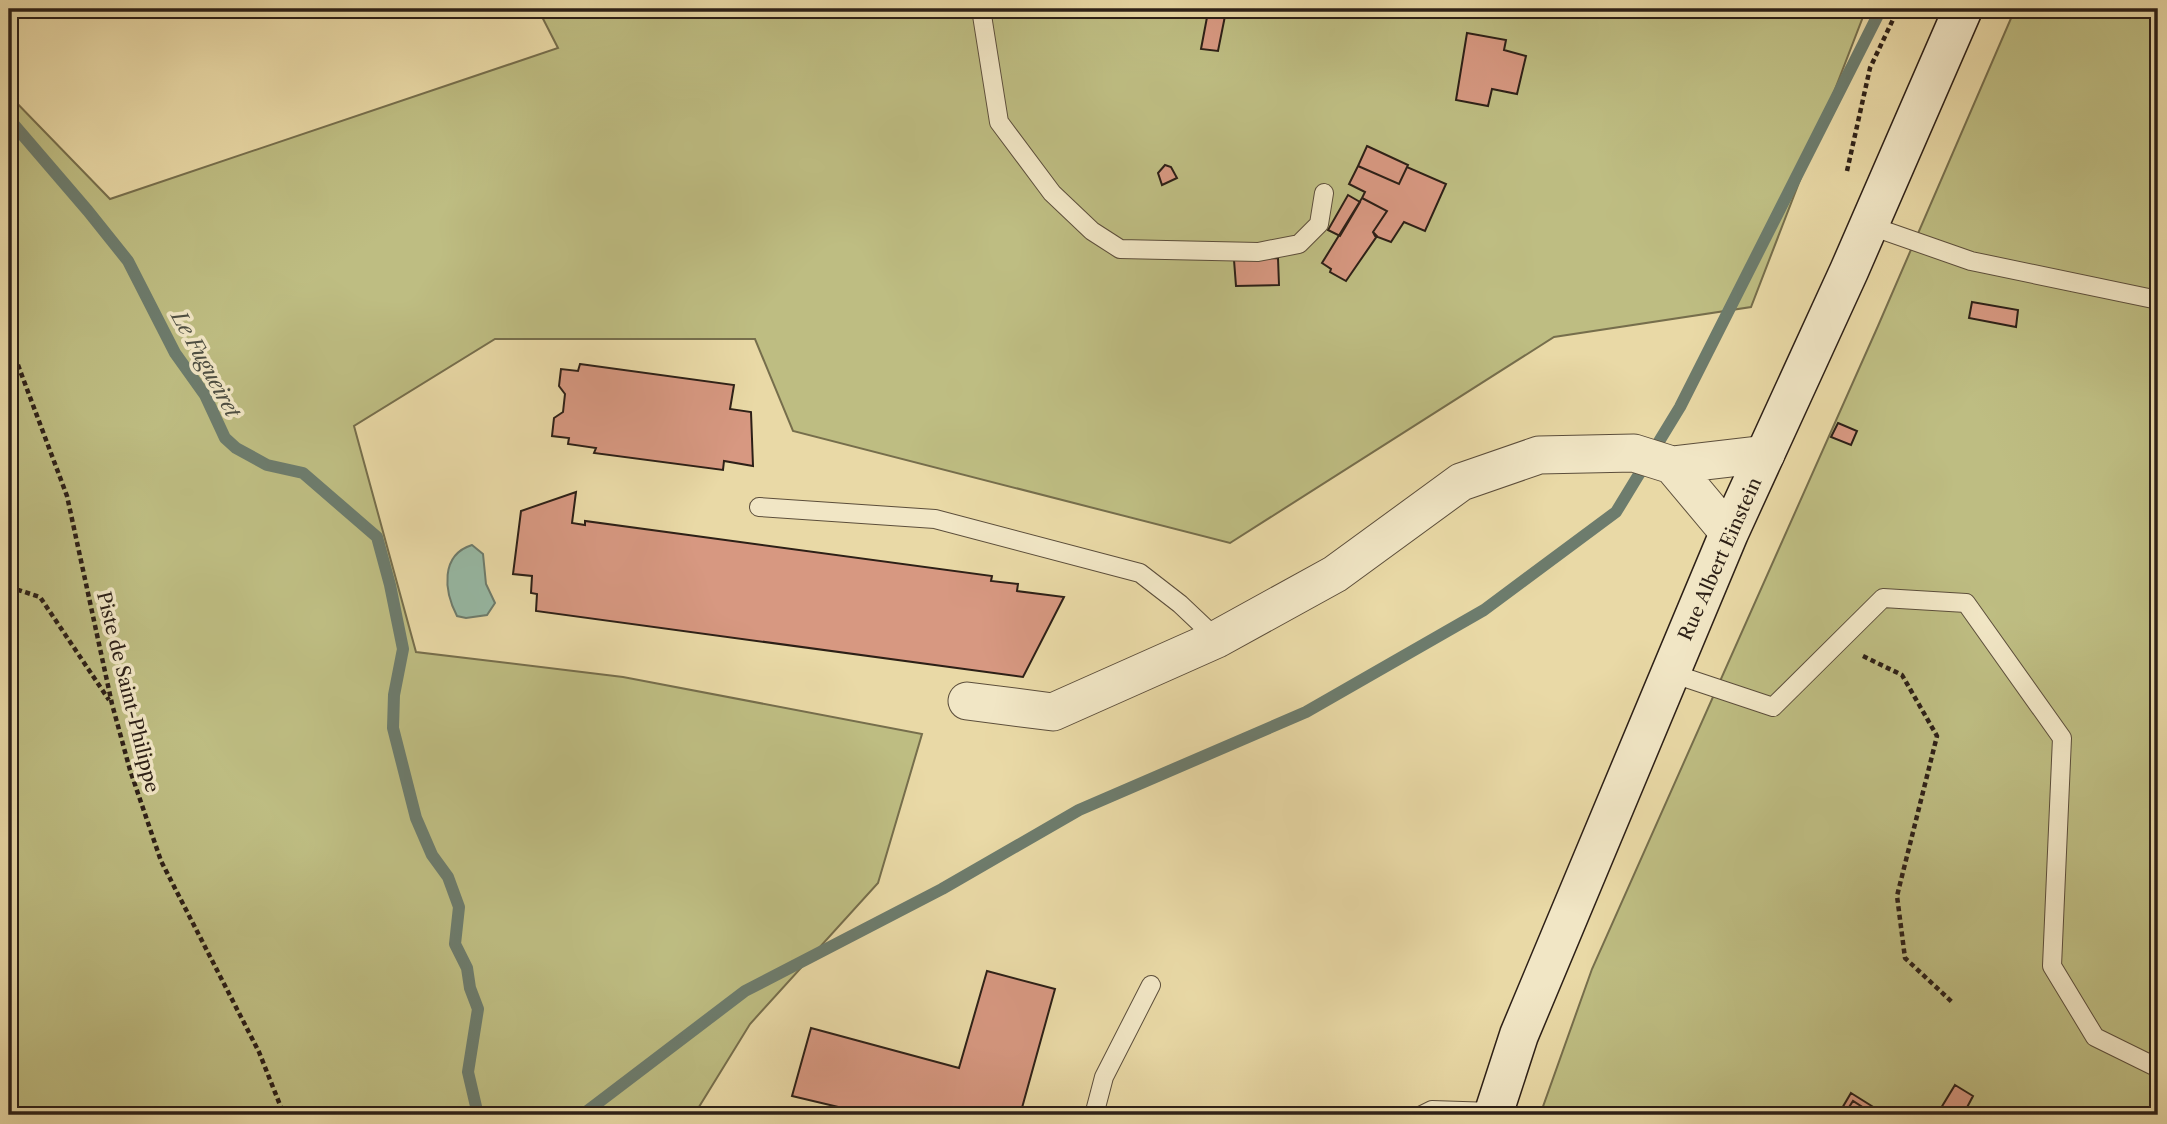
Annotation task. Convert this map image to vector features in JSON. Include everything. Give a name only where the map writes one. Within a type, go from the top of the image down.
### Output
[{"type":"street","name":"Rue Albert Einstein","points":[[1493,1114],[1519,1035],[1730,533],[1963,9]]},
{"type":"street","points":[[967,701],[1054,712],[1217,639],[1335,574],[1461,482],[1539,455],[1634,453],[1672,465],[1766,454]]},
{"type":"street","points":[[1672,465],[1730,533]]},
{"type":"lane","points":[[981,9],[999,122],[1052,193],[1091,232],[1120,249],[1258,252],[1299,244],[1319,224],[1324,193]]},
{"type":"lane","points":[[1868,225],[1971,261],[2158,300]]},
{"type":"lane","points":[[759,507],[935,519],[1140,573],[1180,604],[1217,639]]},
{"type":"lane","points":[[1671,673],[1773,707],[1883,598],[1966,603],[2062,738],[2052,966],[2095,1037],[2158,1068]]},
{"type":"lane","points":[[1094,1115],[1104,1077],[1151,985]]},
{"type":"lane","points":[[1422,1115],[1433,1110],[1493,1114]]},
{"type":"path","points":[[1845,181],[1870,68],[1898,9]]},
{"type":"path","name":"Piste de Saint-Philippe","points":[[9,341],[67,496],[112,704],[130,770],[161,861],[259,1052],[284,1115]]},
{"type":"path","points":[[9,587],[40,597],[112,704]]},
{"type":"path","points":[[1837,644],[1902,675],[1937,736],[1897,897],[1905,958],[1952,1002]]},
{"type":"shaded area","points":[[538,9],[1866,9],[1751,307],[1554,337],[1230,543],[793,431],[755,339],[495,339],[354,426],[416,652],[623,677],[922,734],[878,883],[750,1024],[694,1115],[9,1115],[9,95],[110,199],[558,48]]},
{"type":"shaded area","points":[[2015,9],[2158,9],[2158,1115],[1540,1115],[1592,969],[1878,326]]},
{"type":"shaded area","points":[[472,545],[483,554],[486,584],[495,603],[487,615],[466,618],[457,616],[449,596],[448,575],[454,557]]},
{"type":"building","points":[[1208,12],[1225,16],[1218,51],[1201,49]]},
{"type":"building","points":[[1467,33],[1506,40],[1504,50],[1526,56],[1517,94],[1492,89],[1488,106],[1456,100]]},
{"type":"building","points":[[1367,146],[1408,165],[1399,184],[1358,166]]},
{"type":"building","points":[[1165,165],[1171,167],[1177,178],[1162,185],[1158,173]]},
{"type":"building","points":[[1358,166],[1399,184],[1407,167],[1446,184],[1425,231],[1404,222],[1391,242],[1375,236],[1373,232],[1387,211],[1362,198],[1365,192],[1349,184]]},
{"type":"building","points":[[1348,195],[1360,202],[1340,236],[1328,230]]},
{"type":"building","points":[[1362,198],[1387,211],[1373,232],[1377,236],[1346,281],[1330,272],[1331,269],[1322,263]]},
{"type":"building","points":[[1278,258],[1279,285],[1236,286],[1234,260]]},
{"type":"building","points":[[1972,302],[2018,310],[2016,327],[1969,318]]},
{"type":"building","points":[[580,364],[734,385],[730,409],[751,412],[753,466],[724,461],[723,470],[594,453],[596,448],[568,444],[569,438],[552,436],[554,418],[563,412],[565,394],[559,386],[561,369],[578,371]]},
{"type":"building","points":[[1838,423],[1857,431],[1851,445],[1831,437]]},
{"type":"building","points":[[576,492],[572,523],[585,525],[585,521],[992,576],[991,581],[1018,584],[1017,591],[1064,597],[1023,677],[536,611],[537,594],[531,593],[532,576],[513,574],[521,511]]},
{"type":"building","points":[[987,971],[1055,989],[1020,1115],[872,1115],[792,1096],[811,1028],[959,1068]]},
{"type":"building","points":[[1955,1085],[1973,1096],[1963,1115],[1943,1115],[1945,1111],[1941,1108]]},
{"type":"building","points":[[1851,1093],[1886,1115],[1875,1115],[1853,1101],[1844,1115],[1838,1115]]},
{"type":"building","points":[[1853,1101],[1875,1115],[1844,1115]]},
{"type":"waterway","points":[[582,1115],[745,991],[942,889],[1079,810],[1306,712],[1484,610],[1616,512],[1680,407],[1881,9]]},
{"type":"waterway","name":"Le Fugueiret","points":[[9,119],[128,261],[175,353],[205,395],[225,438],[236,448],[267,465],[303,473],[377,537],[403,649],[394,695],[393,728],[416,818],[432,855],[448,877],[459,907],[455,944],[467,968],[470,988],[478,1009],[468,1072],[478,1115]]}]
